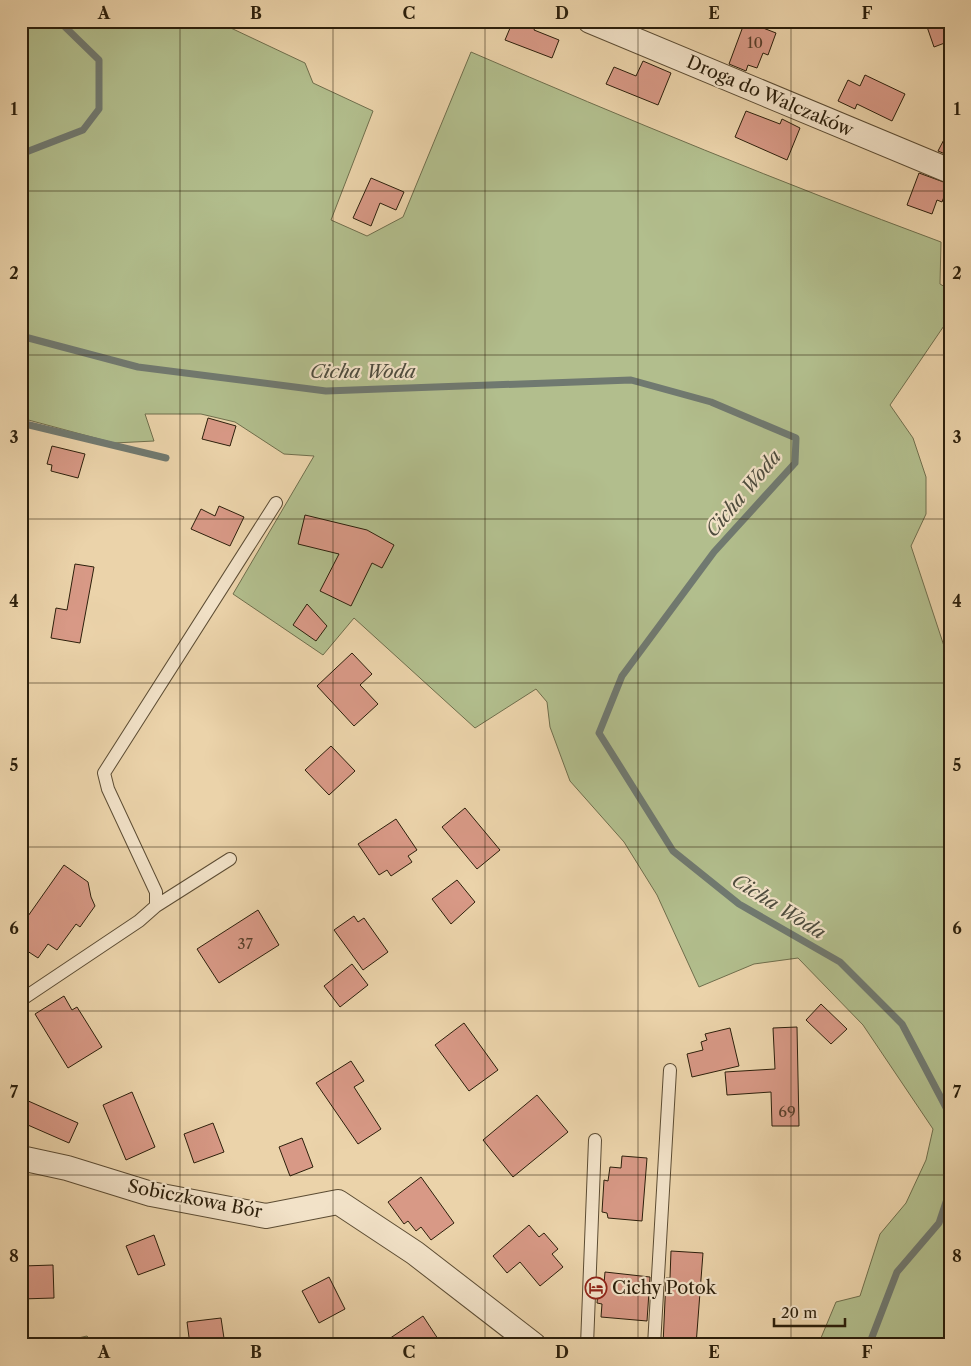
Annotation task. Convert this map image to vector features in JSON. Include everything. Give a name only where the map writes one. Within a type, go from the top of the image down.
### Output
[{"type":"street","name":"Droga do Walczaków","points":[[590,21],[950,171]]},
{"type":"street","name":"Sobiczkowa Bór","points":[[21,1158],[68,1168],[151,1194],[266,1216],[338,1202],[415,1253],[530,1344]]},
{"type":"lane","points":[[156,906],[156,892],[108,789],[104,773],[276,503]]},
{"type":"lane","points":[[21,1000],[139,921],[156,906],[230,859]]},
{"type":"lane","points":[[654,1345],[670,1070]]},
{"type":"lane","points":[[587,1345],[595,1140]]},
{"type":"green space","points":[[21,21],[216,21],[305,63],[313,83],[373,111],[331,220],[367,236],[403,217],[471,52],[704,150],[941,242],[940,284],[950,290],[950,317],[890,405],[913,438],[926,477],[926,514],[911,546],[944,646],[950,642],[950,1345],[818,1345],[836,1302],[860,1296],[880,1234],[906,1203],[926,1160],[933,1129],[863,1025],[798,958],[754,964],[699,987],[657,895],[624,842],[570,781],[550,727],[547,702],[536,689],[475,728],[354,618],[323,655],[233,594],[314,456],[284,454],[235,422],[201,414],[145,414],[154,441],[114,443],[21,418]]},
{"type":"green space","points":[[87,1336],[95,1345],[47,1345]]},
{"type":"building","points":[[513,21],[537,21],[534,30],[559,40],[552,58],[505,40]]},
{"type":"building","points":[[745,21],[776,33],[768,55],[763,53],[757,68],[748,65],[746,71],[729,64]]},
{"type":"building","points":[[925,21],[950,21],[950,41],[934,47]]},
{"type":"building","points":[[643,61],[671,73],[658,105],[606,84],[614,67],[636,76]]},
{"type":"building","points":[[865,75],[905,94],[892,121],[857,104],[855,109],[838,101],[848,80],[860,86]]},
{"type":"building","points":[[746,111],[780,124],[782,119],[800,128],[787,160],[735,137]]},
{"type":"building","points":[[950,128],[950,156],[938,151]]},
{"type":"building","points":[[919,173],[949,184],[942,202],[937,200],[932,214],[907,205]]},
{"type":"building","points":[[371,178],[404,192],[396,210],[380,203],[371,226],[353,218]]},
{"type":"building","points":[[208,418],[236,426],[230,446],[202,439]]},
{"type":"building","points":[[52,446],[85,454],[78,478],[51,471],[52,465],[47,464]]},
{"type":"building","points":[[219,506],[244,517],[230,546],[191,529],[201,509],[215,516]]},
{"type":"building","points":[[305,515],[367,530],[394,545],[382,568],[372,563],[351,606],[320,591],[339,554],[298,544]]},
{"type":"building","points":[[75,564],[94,567],[80,643],[51,638],[56,608],[67,610]]},
{"type":"building","points":[[307,604],[327,626],[316,641],[293,625]]},
{"type":"building","points":[[352,653],[372,674],[360,685],[378,704],[354,726],[317,686]]},
{"type":"building","points":[[331,746],[355,771],[329,795],[305,770]]},
{"type":"building","points":[[465,808],[500,850],[477,869],[442,827]]},
{"type":"building","points":[[396,819],[417,850],[408,856],[412,862],[391,876],[387,870],[379,875],[358,844]]},
{"type":"building","points":[[64,865],[88,882],[95,906],[80,927],[76,924],[57,950],[48,944],[38,958],[21,947],[21,926]]},
{"type":"building","points":[[457,880],[475,902],[451,924],[432,899]]},
{"type":"building","points":[[258,910],[279,945],[219,983],[197,949]]},
{"type":"building","points":[[354,916],[358,922],[364,918],[388,952],[363,970],[334,930]]},
{"type":"building","points":[[352,964],[368,985],[340,1007],[324,986]]},
{"type":"building","points":[[64,996],[72,1010],[77,1007],[102,1047],[68,1068],[35,1014]]},
{"type":"building","points":[[821,1004],[847,1029],[831,1044],[806,1020]]},
{"type":"building","points":[[464,1023],[498,1070],[469,1091],[435,1045]]},
{"type":"building","points":[[797,1027],[799,1126],[772,1126],[771,1092],[727,1095],[725,1072],[775,1069],[773,1028]]},
{"type":"building","points":[[730,1028],[739,1066],[692,1077],[687,1054],[703,1050],[701,1042],[707,1040],[705,1034]]},
{"type":"building","points":[[351,1061],[364,1081],[354,1087],[381,1129],[358,1144],[316,1083]]},
{"type":"building","points":[[132,1092],[155,1147],[126,1160],[103,1105]]},
{"type":"building","points":[[537,1095],[568,1132],[513,1177],[483,1140]]},
{"type":"building","points":[[26,1100],[78,1123],[69,1143],[21,1122],[21,1112]]},
{"type":"building","points":[[213,1123],[224,1152],[194,1163],[184,1134]]},
{"type":"building","points":[[302,1138],[313,1167],[290,1176],[279,1147]]},
{"type":"building","points":[[622,1156],[647,1158],[642,1221],[608,1218],[607,1213],[602,1212],[604,1180],[608,1181],[610,1167],[621,1168]]},
{"type":"building","points":[[421,1177],[454,1223],[431,1240],[421,1227],[416,1231],[408,1221],[404,1224],[388,1202]]},
{"type":"building","points":[[529,1225],[539,1237],[544,1233],[558,1249],[552,1254],[563,1267],[540,1286],[520,1262],[507,1273],[493,1256]]},
{"type":"building","points":[[154,1235],[165,1265],[138,1275],[126,1246]]},
{"type":"building","points":[[671,1251],[703,1253],[696,1345],[663,1345],[666,1278],[670,1278]]},
{"type":"building","points":[[53,1265],[54,1298],[21,1299],[23,1266]]},
{"type":"building","points":[[605,1272],[650,1277],[647,1321],[601,1317],[602,1304],[597,1303],[599,1283],[604,1284]]},
{"type":"building","points":[[329,1277],[345,1309],[319,1323],[302,1291]]},
{"type":"building","points":[[423,1316],[442,1345],[380,1345]]},
{"type":"building","points":[[221,1318],[225,1345],[190,1345],[187,1322]]},
{"type":"waterway","name":"Cicha Woda","points":[[21,154],[83,130],[99,109],[99,60],[62,24],[52,21]]},
{"type":"waterway","name":"Cicha Woda","points":[[21,336],[138,367],[326,391],[631,380],[711,402],[796,438],[795,463],[714,552],[622,676],[599,733],[673,851],[739,904],[840,962],[902,1024],[950,1115]]},
{"type":"waterway","points":[[21,423],[166,458]]},
{"type":"waterway","name":"Cicha Woda","points":[[869,1345],[897,1272],[939,1223],[950,1190]]},
{"type":"place","name":"Cichy Potok","points":[[596,1288]]}]
